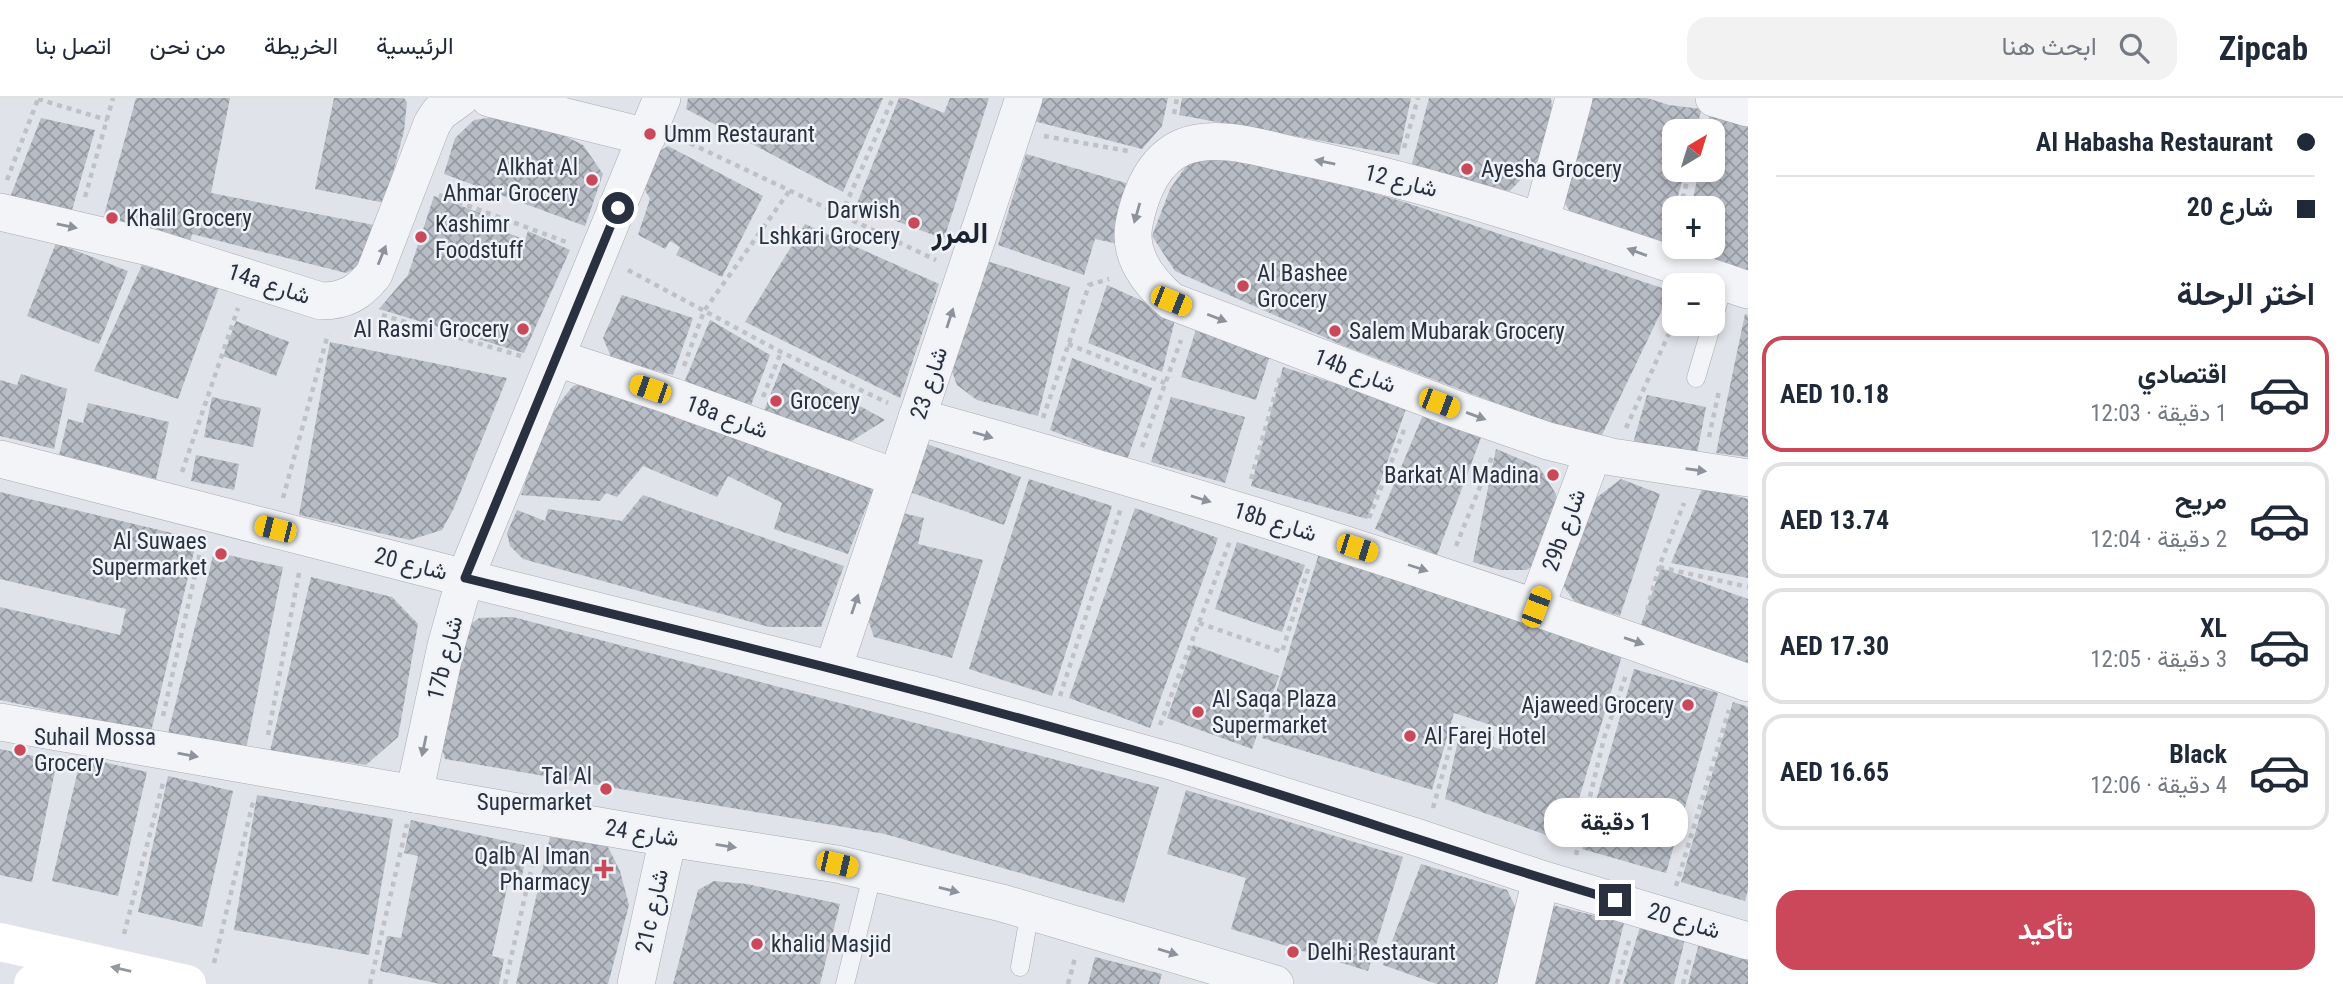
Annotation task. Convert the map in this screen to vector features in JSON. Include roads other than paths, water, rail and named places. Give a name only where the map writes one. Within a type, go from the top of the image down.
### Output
[{"type":"main road","points":[[0,942],[99,976]]},
{"type":"main road","points":[[33,984],[47,978],[200,977]]},
{"type":"street","name":"14a شارع","points":[[2,198],[76,228],[153,248],[313,299],[337,301],[352,296],[365,286],[374,274],[409,184],[429,111],[445,108],[460,98]]},
{"type":"street","points":[[489,98],[653,120]]},
{"type":"street","points":[[1541,220],[1574,98]]},
{"type":"street","points":[[1714,98],[1748,108]]},
{"type":"street","name":"شارع 23","points":[[833,668],[1019,114]]},
{"type":"street","name":"17b شارع","points":[[414,794],[446,646],[465,578],[653,120]]},
{"type":"street","name":"شارع 12","points":[[1142,269],[1135,248],[1133,227],[1146,184],[1154,170],[1183,147],[1202,142],[1222,142],[1395,178],[1541,220],[1736,286]]},
{"type":"street","name":"14b شارع","points":[[1142,269],[1154,287],[1171,301],[1504,427],[1603,455],[1748,478]]},
{"type":"street","name":"18a شارع","points":[[557,358],[674,397],[897,478]]},
{"type":"street","name":"18b شارع","points":[[917,417],[1131,478],[1357,548],[1536,607],[1743,681]]},
{"type":"street","name":"29b شارع","points":[[1536,607],[1603,455]]},
{"type":"street","name":"شارع 20","points":[[0,459],[465,578],[833,668],[1050,727],[1149,755],[1541,879],[1748,941]]},
{"type":"street","name":"شارع 24","points":[[0,722],[873,872],[1030,911],[1275,984]]},
{"type":"street","name":"21c شارع","points":[[636,984],[668,838]]},
{"type":"street","points":[[1516,984],[1541,879]]},
{"type":"lane","points":[[1725,303],[1736,286]]},
{"type":"lane","points":[[1696,378],[1709,336]]},
{"type":"lane","points":[[845,984],[873,872]]},
{"type":"lane","points":[[1020,968],[1030,911]]},
{"type":"place","name":"Umm Restaurant","points":[[650,134]]},
{"type":"place","name":"Ayesha Grocery","points":[[1467,169]]},
{"type":"place","name":"Alkhat Al Ahmar Grocery","points":[[592,180]]},
{"type":"place","name":"Khalil Grocery","points":[[112,218]]},
{"type":"place","name":"Darwish Lshkari Grocery","points":[[914,223]]},
{"type":"place","name":"Kashimr Foodstuff","points":[[421,237]]},
{"type":"place","name":"Al Bashee Grocery","points":[[1243,286]]},
{"type":"place","name":"Al Rasmi Grocery","points":[[523,329]]},
{"type":"place","name":"Salem Mubarak Grocery","points":[[1335,331]]},
{"type":"place","name":"Grocery","points":[[776,401]]},
{"type":"place","name":"Barkat Al Madina","points":[[1553,475]]},
{"type":"place","name":"Al Suwaes Supermarket","points":[[221,554]]},
{"type":"place","name":"Ajaweed Grocery","points":[[1688,705]]},
{"type":"place","name":"Al Saqa Plaza Supermarket","points":[[1198,712]]},
{"type":"place","name":"Al Farej Hotel","points":[[1410,736]]},
{"type":"place","name":"Suhail Mossa Grocery","points":[[20,750]]},
{"type":"place","name":"Tal Al Supermarket","points":[[606,789]]},
{"type":"place","name":"Qalb Al Iman Pharmacy","points":[[604,869]]},
{"type":"place","name":"khalid Masjid","points":[[757,944]]},
{"type":"place","name":"Delhi Restaurant","points":[[1293,952]]},
{"type":"district","name":"المرر","points":[[960,232]]}]
